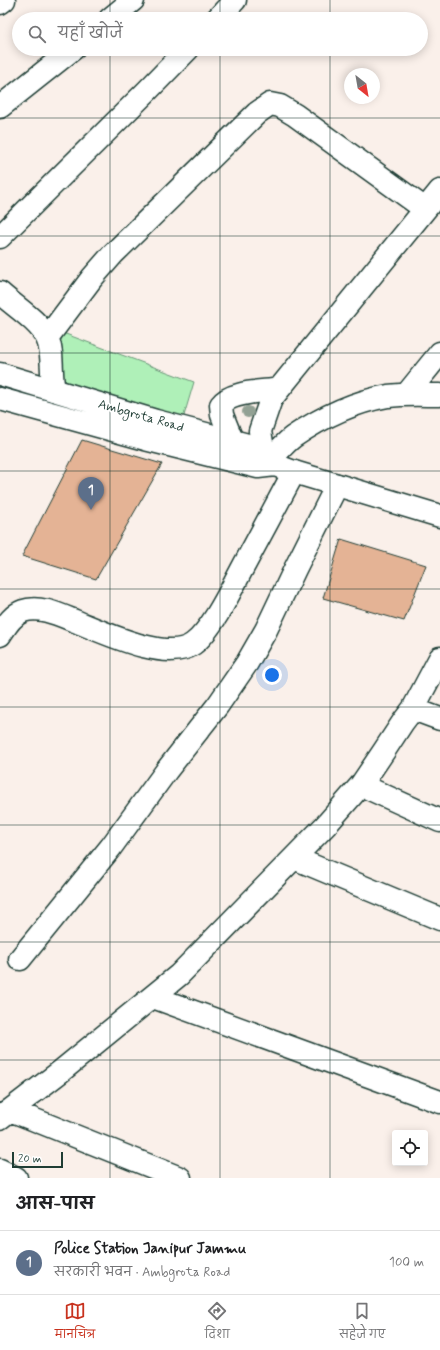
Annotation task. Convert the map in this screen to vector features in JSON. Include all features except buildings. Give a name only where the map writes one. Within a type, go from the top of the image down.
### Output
[{"type":"street","points":[[0,3],[4,0]]},
{"type":"street","points":[[118,12],[133,0]]},
{"type":"street","points":[[224,12],[235,0]]},
{"type":"street","points":[[0,107],[64,56]]},
{"type":"street","points":[[0,237],[147,92],[181,56]]},
{"type":"street","points":[[47,338],[92,278],[113,254],[257,112],[270,104],[280,106],[294,115],[425,209]]},
{"type":"street","points":[[276,461],[260,431],[271,400],[440,191]]},
{"type":"street","points":[[0,293],[30,318],[47,338],[50,351],[51,380],[54,390]]},
{"type":"street","points":[[406,395],[440,353]]},
{"type":"street","name":"Ambgrota Road","points":[[0,374],[156,421],[232,440],[276,461],[337,485],[440,516]]},
{"type":"street","points":[[232,440],[222,415],[221,405],[224,401],[239,395],[279,389]]},
{"type":"street","points":[[0,635],[16,615],[24,611],[38,610],[67,617],[131,642],[155,649],[168,651],[186,649],[201,637],[226,599],[276,461],[292,438],[327,416],[359,403],[388,396],[440,395]]},
{"type":"street","points":[[0,399],[145,439],[258,467],[276,461]]},
{"type":"street","points":[[20,958],[111,847],[167,770],[218,705],[247,663],[266,630],[337,485]]},
{"type":"street","points":[[5,1114],[60,1072],[179,975],[326,825],[361,784],[413,709],[440,658]]},
{"type":"street","points":[[413,709],[440,719]]},
{"type":"street","points":[[361,784],[440,821]]},
{"type":"street","points":[[294,858],[440,919]]},
{"type":"street","points":[[153,997],[440,1102]]},
{"type":"street","points":[[5,1114],[180,1178]]},
{"type":"street","points":[[0,1170],[16,1178]]},
{"type":"green space","points":[[63,333],[194,382],[183,419],[71,386],[61,376],[55,359]]},
{"type":"place","name":"Police Station Janipur Jammu","points":[[91,510]]}]
